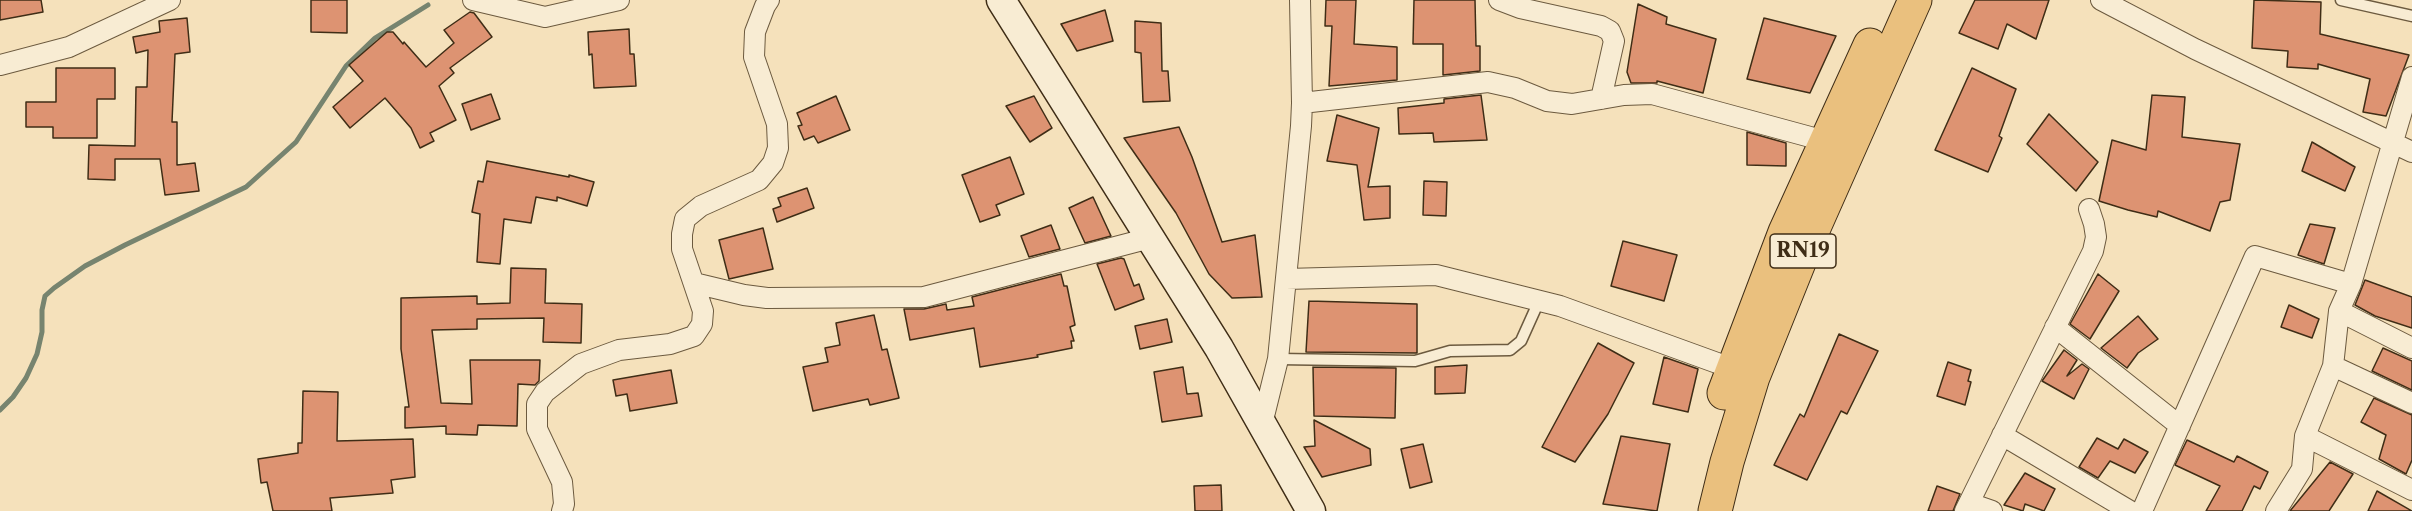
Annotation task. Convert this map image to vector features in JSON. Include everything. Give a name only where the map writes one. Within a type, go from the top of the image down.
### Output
[{"type":"highway","name":"RN19","points":[[1838,144],[1891,0]]},
{"type":"highway","name":"RN19","points":[[1715,511],[1727,462],[1743,373],[1785,232],[1838,144],[1915,0]]},
{"type":"highway","name":"RN19","points":[[1693,511],[1709,446],[1743,373]]},
{"type":"street","points":[[0,65],[69,47],[170,0]]},
{"type":"street","points":[[473,0],[545,17],[620,0]]},
{"type":"street","points":[[562,511],[564,504],[562,482],[537,429],[537,404],[545,392],[580,364],[619,350],[670,344],[694,336],[702,324],[703,311],[682,249],[682,234],[686,219],[701,206],[759,180],[772,163],[778,148],[777,124],[754,57],[755,32],[765,6],[770,0]]},
{"type":"street","points":[[1001,0],[1219,348],[1311,511]]},
{"type":"street","points":[[1262,424],[1278,359],[1302,103],[1300,0]]},
{"type":"street","points":[[1498,0],[1520,8],[1600,26],[1610,31],[1614,41],[1601,99]]},
{"type":"street","points":[[2101,0],[2195,49],[2412,152]]},
{"type":"street","points":[[2276,511],[2302,469],[2306,436],[2333,366],[2339,311],[2351,284],[2412,77]]},
{"type":"street","points":[[1302,103],[1488,82],[1502,84],[1557,103],[1572,104],[1638,94],[1665,96],[1838,144]]},
{"type":"street","points":[[1992,511],[1967,507],[2093,251],[2096,237],[2089,209]]},
{"type":"street","points":[[694,283],[767,298],[924,297],[1150,238]]},
{"type":"street","points":[[2142,511],[2255,256],[2351,284]]},
{"type":"street","points":[[1286,279],[1436,275],[1560,306],[1743,373]]},
{"type":"street","points":[[2339,311],[2412,348]]},
{"type":"street","points":[[2055,327],[2180,426]]},
{"type":"street","points":[[2333,366],[2412,403]]},
{"type":"street","points":[[2002,435],[2130,511]]},
{"type":"street","points":[[2306,436],[2412,490]]},
{"type":"lane","points":[[2340,0],[2412,16]]},
{"type":"lane","points":[[1278,359],[1415,361],[1450,351],[1510,350],[1521,341],[1539,301]]},
{"type":"building","points":[[0,0],[41,0],[43,12],[0,20]]},
{"type":"building","points":[[311,0],[347,0],[347,33],[311,32]]},
{"type":"building","points":[[1326,0],[1356,0],[1354,44],[1397,47],[1397,80],[1329,86],[1332,26],[1325,26]]},
{"type":"building","points":[[1414,0],[1475,0],[1476,46],[1480,46],[1480,71],[1443,75],[1443,44],[1413,44]]},
{"type":"building","points":[[1975,0],[2049,0],[2036,39],[2007,24],[1998,49],[1959,33]]},
{"type":"building","points":[[2254,0],[2321,2],[2320,34],[2409,55],[2386,116],[2363,112],[2370,79],[2318,64],[2318,69],[2287,67],[2288,51],[2252,48]]},
{"type":"building","points":[[1638,4],[1667,17],[1666,24],[1716,39],[1703,93],[1657,81],[1657,83],[1631,83],[1627,72]]},
{"type":"building","points":[[1105,10],[1113,41],[1077,51],[1061,24]]},
{"type":"building","points":[[470,12],[474,13],[492,37],[450,68],[454,73],[439,86],[456,120],[430,133],[434,141],[420,148],[411,128],[385,98],[350,128],[333,107],[363,81],[349,65],[387,32],[393,32],[426,67],[454,43],[444,30]]},
{"type":"building","points":[[187,18],[190,52],[175,54],[172,122],[177,122],[177,165],[195,163],[199,191],[165,195],[160,159],[115,159],[115,180],[88,179],[89,145],[135,146],[136,87],[147,87],[148,50],[136,53],[133,37],[160,32],[159,21]]},
{"type":"building","points":[[1764,18],[1836,36],[1810,93],[1747,79]]},
{"type":"building","points":[[1135,21],[1161,23],[1162,71],[1168,71],[1170,101],[1143,102],[1141,53],[1135,52]]},
{"type":"building","points":[[629,29],[630,54],[634,54],[636,86],[594,88],[588,32]]},
{"type":"building","points":[[56,68],[115,68],[115,99],[97,99],[97,138],[53,138],[53,127],[26,127],[26,102],[56,102]]},
{"type":"building","points":[[1972,68],[2016,89],[1999,136],[2002,138],[1988,172],[1935,150]]},
{"type":"building","points":[[491,94],[500,119],[471,130],[462,104]]},
{"type":"building","points":[[1481,95],[1487,140],[1434,142],[1433,133],[1399,134],[1398,108],[1444,103],[1444,99]]},
{"type":"building","points":[[2152,95],[2185,97],[2182,137],[2240,144],[2230,200],[2220,202],[2210,231],[2158,211],[2157,217],[2099,201],[2112,140],[2146,150]]},
{"type":"building","points":[[836,96],[850,130],[818,143],[814,136],[804,140],[798,126],[802,125],[797,113]]},
{"type":"building","points":[[1034,96],[1052,128],[1030,142],[1006,106]]},
{"type":"building","points":[[2049,114],[2098,162],[2076,191],[2027,144]]},
{"type":"building","points":[[1337,115],[1379,128],[1368,187],[1390,186],[1390,218],[1364,220],[1357,165],[1327,161]]},
{"type":"building","points":[[1179,127],[1222,242],[1255,235],[1262,297],[1232,298],[1209,274],[1176,213],[1124,138]]},
{"type":"building","points":[[1747,132],[1786,143],[1786,166],[1747,165]]},
{"type":"building","points":[[2312,142],[2355,167],[2345,191],[2302,171]]},
{"type":"building","points":[[1010,157],[1024,194],[996,205],[1000,215],[980,222],[962,175]]},
{"type":"building","points":[[487,161],[569,177],[569,175],[594,182],[587,206],[557,197],[557,201],[536,197],[531,223],[504,219],[500,264],[477,262],[480,214],[472,212],[478,181],[483,182]]},
{"type":"building","points":[[1424,181],[1447,182],[1446,216],[1423,215]]},
{"type":"building","points":[[807,188],[814,208],[777,222],[773,209],[781,206],[778,198]]},
{"type":"building","points":[[1093,197],[1111,236],[1085,243],[1069,208]]},
{"type":"building","points":[[2310,224],[2335,228],[2324,264],[2298,255]]},
{"type":"building","points":[[1051,225],[1060,249],[1029,257],[1021,236]]},
{"type":"building","points":[[763,228],[773,269],[729,279],[719,240]]},
{"type":"building","points":[[1623,241],[1677,255],[1664,301],[1611,286]]},
{"type":"building","points":[[1124,259],[1134,286],[1139,284],[1144,299],[1115,310],[1097,264]]},
{"type":"building","points":[[511,268],[546,269],[545,303],[582,304],[581,343],[543,342],[544,318],[477,319],[477,329],[432,330],[441,403],[472,404],[470,360],[540,360],[539,381],[535,385],[518,384],[517,426],[478,425],[477,435],[446,434],[446,426],[405,428],[405,407],[409,407],[401,349],[401,298],[477,296],[477,304],[510,303]]},
{"type":"building","points":[[1061,274],[1064,286],[1067,286],[1075,325],[1070,327],[1074,341],[1071,341],[1072,348],[1037,355],[1038,357],[980,367],[974,328],[910,340],[904,309],[924,309],[946,304],[947,310],[974,306],[972,297]]},
{"type":"building","points":[[2098,274],[2119,291],[2090,339],[2070,324]]},
{"type":"building","points":[[2365,280],[2412,297],[2412,328],[2375,316],[2355,305]]},
{"type":"building","points":[[1309,301],[1417,304],[1417,353],[1306,352]]},
{"type":"building","points":[[2289,305],[2319,319],[2312,338],[2281,327]]},
{"type":"building","points":[[874,315],[882,350],[887,349],[899,398],[870,405],[868,399],[813,411],[803,367],[828,362],[825,348],[840,345],[836,323]]},
{"type":"building","points":[[2138,316],[2158,339],[2138,353],[2127,368],[2101,348]]},
{"type":"building","points":[[1167,319],[1172,342],[1140,349],[1135,326]]},
{"type":"building","points":[[1839,334],[1878,351],[1847,414],[1841,411],[1807,480],[1774,465],[1800,414],[1804,417]]},
{"type":"building","points":[[1598,343],[1634,363],[1608,414],[1575,462],[1542,447]]},
{"type":"building","points":[[2383,348],[2412,361],[2412,390],[2372,371]]},
{"type":"building","points":[[2064,350],[2077,360],[2067,376],[2082,364],[2089,369],[2074,399],[2042,381]]},
{"type":"building","points":[[1664,357],[1698,369],[1688,412],[1653,404]]},
{"type":"building","points":[[1948,362],[1971,370],[1968,381],[1971,382],[1965,405],[1937,396]]},
{"type":"building","points":[[1467,365],[1465,393],[1435,394],[1435,367]]},
{"type":"building","points":[[1183,367],[1187,394],[1198,393],[1202,416],[1162,422],[1154,372]]},
{"type":"building","points":[[1313,367],[1396,368],[1395,418],[1314,416]]},
{"type":"building","points":[[671,370],[677,403],[630,411],[627,394],[616,396],[613,380]]},
{"type":"building","points":[[303,391],[338,392],[337,441],[413,439],[415,477],[391,480],[393,493],[330,498],[332,511],[273,511],[267,482],[261,483],[258,459],[298,453],[298,443],[302,443]]},
{"type":"building","points":[[2374,398],[2412,415],[2412,460],[2406,474],[2379,459],[2386,435],[2361,422]]},
{"type":"building","points":[[1314,420],[1370,449],[1371,465],[1322,477],[1304,447],[1315,446]]},
{"type":"building","points":[[1621,436],[1670,444],[1657,511],[1603,504]]},
{"type":"building","points":[[2097,438],[2118,449],[2124,439],[2148,452],[2135,473],[2110,461],[2098,478],[2079,467]]},
{"type":"building","points":[[2187,440],[2234,462],[2237,456],[2268,472],[2260,489],[2254,486],[2242,511],[2206,511],[2220,486],[2175,465]]},
{"type":"building","points":[[1423,444],[1432,482],[1410,488],[1401,449]]},
{"type":"building","points":[[2330,462],[2353,474],[2329,511],[2290,511]]},
{"type":"building","points":[[2025,473],[2055,489],[2044,511],[2025,504],[2023,511],[2004,505]]},
{"type":"building","points":[[1221,485],[1222,511],[1195,511],[1194,486]]},
{"type":"building","points":[[1937,486],[1960,494],[1953,511],[1928,511]]},
{"type":"building","points":[[2377,491],[2412,511],[2368,511]]},
{"type":"waterway","points":[[0,410],[13,397],[26,378],[37,354],[42,332],[42,310],[45,296],[85,266],[246,187],[296,142],[346,66],[375,38],[428,5]]}]
